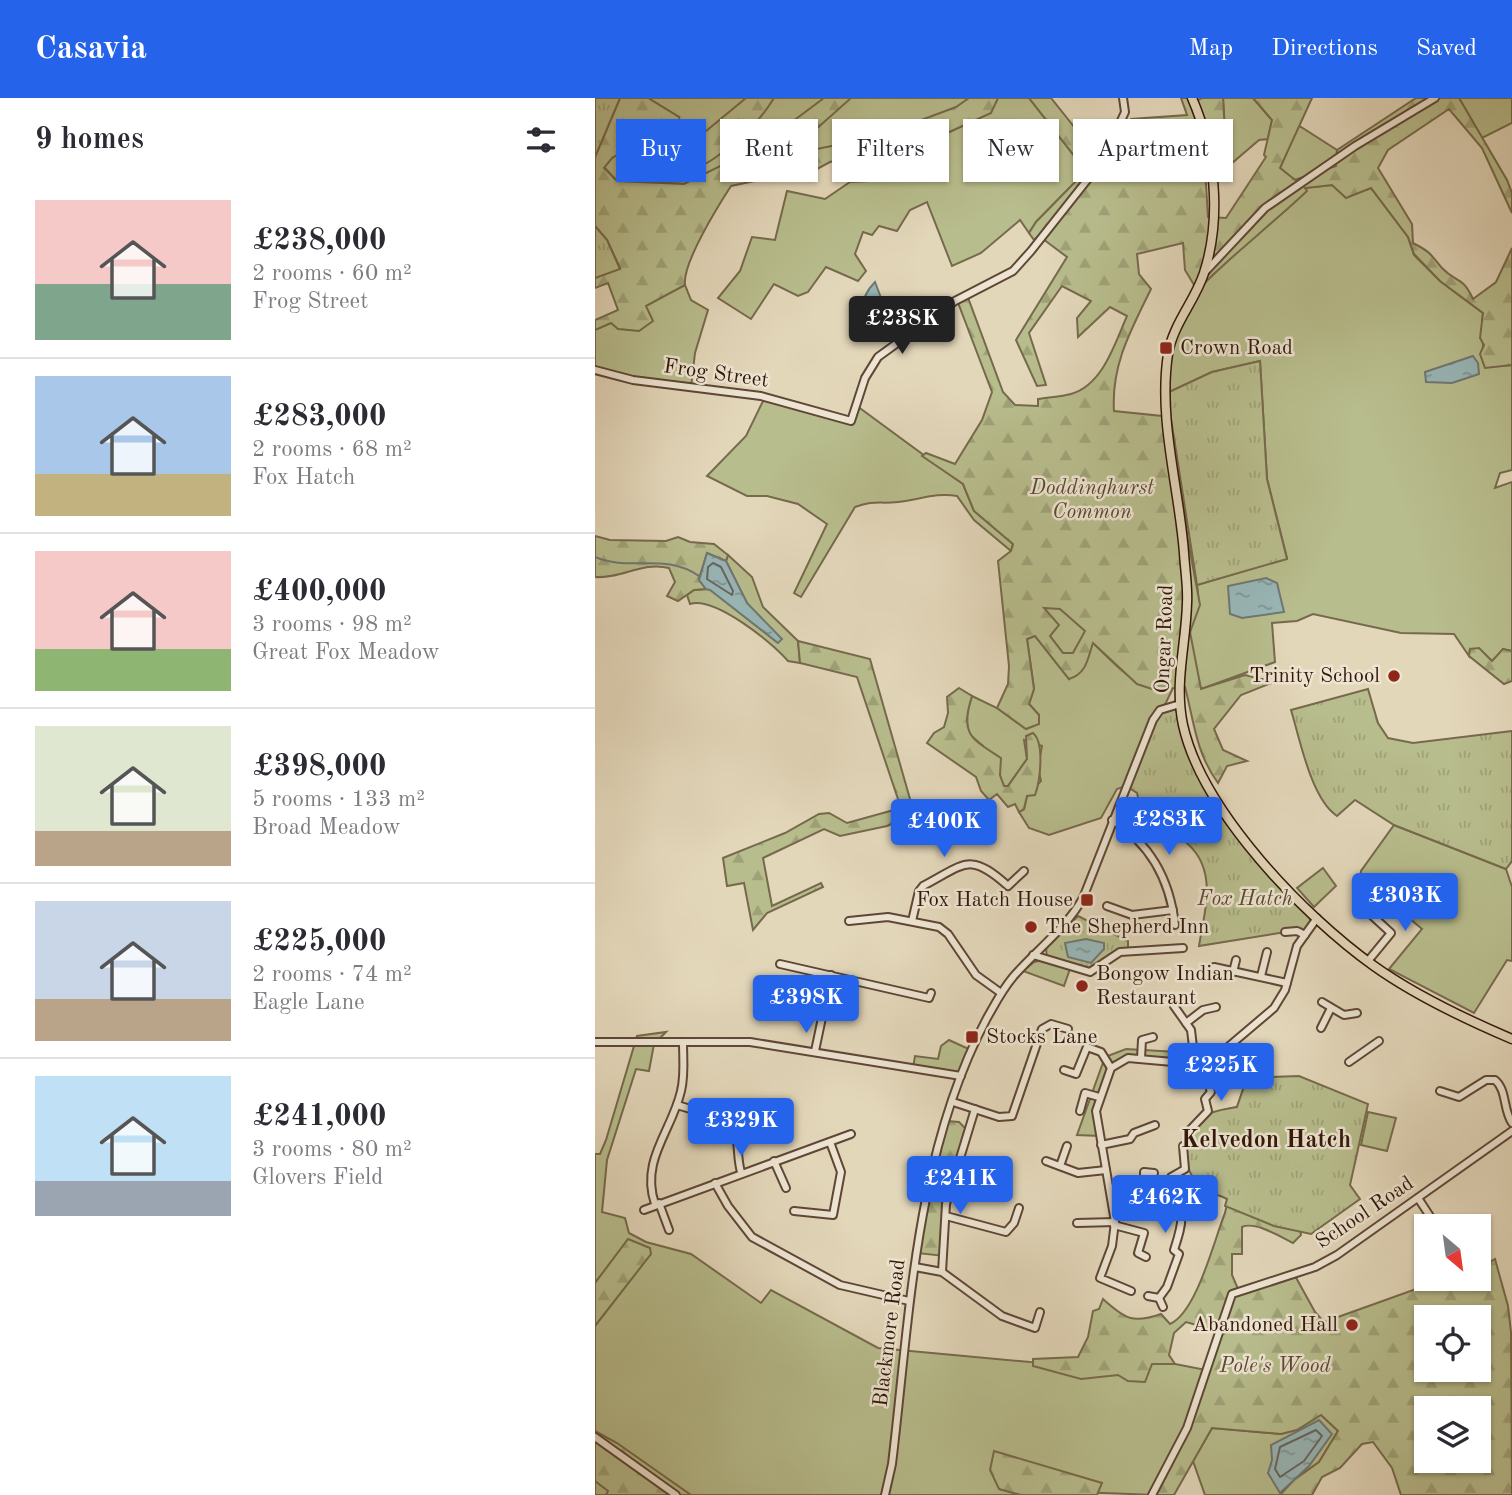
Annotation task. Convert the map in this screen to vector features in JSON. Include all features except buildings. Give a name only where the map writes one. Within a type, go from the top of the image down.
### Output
[{"type":"main road","name":"Ongar Road","points":[[1192,98],[1210,148],[1213,197],[1209,249],[1204,273],[1177,327],[1168,353],[1166,416],[1182,536],[1187,604],[1179,668],[1181,704],[1188,744],[1218,804],[1243,838],[1317,918],[1368,961],[1412,990],[1512,1039]]},
{"type":"street","name":"Frog Street","points":[[595,370],[633,380],[761,396],[851,421],[865,378],[878,357],[955,301],[1013,271],[1031,251],[1103,160],[1125,112],[1123,98]]},
{"type":"street","points":[[1204,273],[1265,208],[1355,146],[1435,98]]},
{"type":"street","points":[[1209,249],[1220,256]]},
{"type":"street","name":"Blackmore Road","points":[[885,1495],[892,1464],[909,1301],[934,1168],[961,1076],[1001,993],[1074,914],[1153,720],[1160,710],[1181,704]]},
{"type":"street","points":[[1112,820],[1139,840],[1151,854],[1169,890],[1175,925]]},
{"type":"street","points":[[912,921],[919,891],[923,886],[962,865],[975,862],[984,865],[1009,886]]},
{"type":"street","points":[[1002,894],[1024,871]]},
{"type":"street","points":[[1107,906],[1132,915],[1173,910]]},
{"type":"street","points":[[1366,910],[1391,933],[1368,961]]},
{"type":"street","points":[[849,921],[888,917],[939,927],[948,934],[976,975],[1001,993]]},
{"type":"street","points":[[1131,1291],[1100,1278],[1112,1246],[1114,1223],[1096,1111],[1111,1068],[1128,1058],[1199,1064],[1227,1048],[1275,1008],[1287,983],[1297,946],[1317,918]]},
{"type":"street","points":[[1285,932],[1297,931],[1305,936]]},
{"type":"street","points":[[1033,956],[1090,972],[1121,952],[1183,948]]},
{"type":"street","points":[[1262,976],[1267,952]]},
{"type":"street","points":[[1233,972],[1235,960]]},
{"type":"street","points":[[780,964],[930,996],[927,1008]]},
{"type":"street","points":[[1203,972],[1214,967],[1287,983]]},
{"type":"street","points":[[815,1051],[831,975]]},
{"type":"street","points":[[1322,1002],[1344,1015],[1357,1013]]},
{"type":"street","points":[[1174,1006],[1187,1023],[1199,1064],[1211,1092],[1205,1099],[1208,1111],[1188,1132]]},
{"type":"street","points":[[1187,1023],[1203,1010],[1216,1007]]},
{"type":"street","points":[[1321,1028],[1331,1008]]},
{"type":"street","points":[[953,1101],[1004,1118],[1012,1116],[1042,1029],[1051,1024],[1068,1029]]},
{"type":"street","points":[[1145,1059],[1142,1040],[1153,1037]]},
{"type":"street","points":[[1349,1062],[1379,1041]]},
{"type":"street","points":[[595,1042],[750,1042],[961,1076]]},
{"type":"street","points":[[669,1230],[650,1184],[652,1161],[677,1105],[683,1077],[683,1042]]},
{"type":"street","points":[[1064,1070],[1076,1074],[1087,1047],[1101,1052],[1111,1068]]},
{"type":"street","points":[[1227,1048],[1245,1062],[1243,1075]]},
{"type":"street","points":[[1495,1080],[1500,1071]]},
{"type":"street","points":[[1440,1091],[1459,1097],[1486,1080],[1495,1080],[1501,1087],[1505,1111],[1512,1123]]},
{"type":"street","points":[[1080,1111],[1085,1093],[1099,1097]]},
{"type":"street","points":[[677,1105],[731,1121],[737,1132],[736,1148],[741,1172]]},
{"type":"street","points":[[942,1272],[946,1204],[975,1109]]},
{"type":"street","points":[[1101,1145],[1130,1139],[1134,1133],[1155,1125]]},
{"type":"street","name":"School Road","points":[[1152,1495],[1187,1427],[1232,1294],[1315,1267],[1418,1199],[1512,1131]]},
{"type":"street","points":[[643,1210],[851,1134]]},
{"type":"street","points":[[794,1211],[833,1215],[841,1172],[830,1142]]},
{"type":"street","points":[[1060,1166],[1067,1146]]},
{"type":"street","points":[[1164,1190],[1171,1177],[1185,1169],[1183,1146]]},
{"type":"street","points":[[774,1161],[786,1188]]},
{"type":"street","points":[[1047,1161],[1077,1173],[1106,1170]]},
{"type":"street","points":[[1144,1187],[1145,1172],[1154,1173]]},
{"type":"street","points":[[715,1183],[728,1206],[753,1237],[840,1285],[909,1301]]},
{"type":"street","points":[[1110,1188],[1144,1187],[1164,1190],[1180,1205],[1183,1223],[1174,1250],[1178,1254],[1159,1298]]},
{"type":"street","points":[[1418,1199],[1428,1214]]},
{"type":"street","points":[[946,1216],[1006,1232],[1014,1223],[1019,1208]]},
{"type":"street","points":[[1077,1223],[1114,1223],[1144,1233],[1138,1253],[1146,1257]]},
{"type":"street","points":[[915,1268],[942,1272],[1002,1316],[1036,1331],[1040,1312]]},
{"type":"street","points":[[1148,1296],[1159,1298]]},
{"type":"street","points":[[1159,1298],[1163,1307]]},
{"type":"street","points":[[595,1437],[676,1495]]},
{"type":"green space","points":[[595,98],[620,98],[595,157]]},
{"type":"green space","points":[[620,98],[648,98],[679,119],[616,119],[616,156],[604,168],[616,182],[706,182],[706,173],[720,166],[720,182],[750,182],[731,186],[695,250],[689,263],[685,285],[646,306],[653,321],[639,331],[618,329],[611,323],[595,330],[595,320],[618,310],[608,283],[595,288],[595,278],[620,268],[607,240],[595,226],[595,157]]},
{"type":"green space","points":[[648,98],[973,98],[937,119],[832,119],[832,151],[818,155],[818,119],[720,119],[720,182],[723,182],[713,185],[641,182],[706,182],[706,119],[676,119],[679,117]]},
{"type":"green space","points":[[746,98],[774,98],[758,119],[721,119]]},
{"type":"green space","points":[[824,98],[851,98],[818,127],[818,119],[796,119]]},
{"type":"green space","points":[[969,98],[998,98],[991,113],[978,119],[963,119],[963,126],[949,132],[949,119],[924,119],[956,107]]},
{"type":"green space","points":[[998,98],[1029,98],[1045,119],[977,119],[990,113]]},
{"type":"green space","points":[[1029,98],[1051,98],[1073,126],[1073,154],[1059,136],[1059,119],[1045,119]]},
{"type":"green space","points":[[1181,98],[1192,98],[1194,102],[1202,98],[1223,98],[1224,119],[1131,119],[1187,115]]},
{"type":"green space","points":[[1223,98],[1253,98],[1272,120],[1268,139],[1259,140],[1233,162],[1233,119],[1224,119]]},
{"type":"green space","name":"Doddinghurst Common","points":[[1253,98],[1312,98],[1280,168],[1295,180],[1336,166],[1337,150],[1416,98],[1459,98],[1512,193],[1512,213],[1482,148],[1449,109],[1388,150],[1378,168],[1412,224],[1413,243],[1427,251],[1447,273],[1462,283],[1473,299],[1496,282],[1512,248],[1512,365],[1485,368],[1480,354],[1484,345],[1480,338],[1483,313],[1440,281],[1414,254],[1408,237],[1371,188],[1346,198],[1332,185],[1305,188],[1307,191],[1197,290],[1185,270],[1183,243],[1137,254],[1139,274],[1151,289],[1119,363],[1114,411],[1172,417],[1188,540],[1200,605],[1190,632],[1201,689],[1245,675],[1274,682],[1241,695],[1214,729],[1223,750],[1247,761],[1227,766],[1218,783],[1200,749],[1185,687],[1155,690],[1137,684],[1093,643],[1083,669],[1069,679],[1035,636],[1027,639],[1034,689],[1029,704],[1039,715],[1039,724],[1026,729],[997,708],[1008,684],[1009,666],[998,561],[1011,551],[1013,544],[974,511],[963,484],[922,456],[926,453],[955,464],[982,420],[992,392],[957,300],[967,295],[1003,392],[1015,405],[1038,406],[1038,399],[1071,394],[1092,382],[1107,362],[1127,316],[1110,307],[1078,337],[1077,318],[1091,301],[1062,286],[1029,333],[1046,385],[1037,386],[1016,340],[1067,257],[1039,236],[1034,240],[1029,233],[1036,222],[1075,182],[1205,182],[1208,217],[1226,218],[1266,157],[1264,155],[1272,120]],"holes":[[[1044,608],[1060,609],[1085,631],[1073,653],[1063,653],[1050,636],[1059,625]]]},
{"type":"green space","points":[[1459,98],[1512,98],[1512,123],[1482,138]]},
{"type":"green space","points":[[720,120],[720,154],[706,163],[706,131]]},
{"type":"green space","points":[[1298,125],[1337,150],[1336,167],[1295,180],[1280,168]]},
{"type":"green space","points":[[963,126],[963,182],[1059,182],[1059,136],[1073,154],[1073,182],[1075,182],[1036,222],[1029,233],[1020,220],[981,253],[952,266],[927,202],[910,210],[897,231],[879,226],[872,235],[863,232],[855,254],[866,271],[858,281],[826,267],[808,292],[798,296],[774,284],[751,319],[718,298],[740,271],[752,237],[775,240],[787,191],[825,199],[850,182],[949,182],[949,132]]},
{"type":"green space","points":[[832,146],[830,162],[818,168],[818,149]]},
{"type":"green space","points":[[616,156],[616,180],[604,167]]},
{"type":"green space","points":[[1332,185],[1366,190],[1371,188],[1408,237],[1414,255],[1440,281],[1483,313],[1485,367],[1512,365],[1512,470],[1500,473],[1495,488],[1512,482],[1512,651],[1503,649],[1493,661],[1470,649],[1469,656],[1454,634],[1401,633],[1313,614],[1297,621],[1272,623],[1275,662],[1201,689],[1190,641],[1198,602],[1197,585],[1287,558],[1267,479],[1260,361],[1212,372],[1167,393],[1168,353],[1197,290],[1305,188]]},
{"type":"green space","points":[[595,226],[607,240],[620,269],[595,278]]},
{"type":"green space","points":[[685,285],[691,300],[708,310],[695,353],[691,387],[633,380],[595,370],[595,330]]},
{"type":"green space","points":[[1260,361],[1267,479],[1287,559],[1197,585],[1167,393],[1212,372]]},
{"type":"green space","points":[[765,397],[850,421],[857,406],[963,484],[974,511],[1013,544],[1011,551],[974,520],[957,496],[942,495],[867,504],[855,507],[801,597],[794,593],[827,524],[798,504],[767,496],[747,496],[707,476],[746,436]]},
{"type":"green space","points":[[595,536],[610,540],[666,541],[678,537],[690,542],[714,544],[728,555],[726,561],[707,553],[699,579],[706,589],[694,590],[678,601],[667,596],[675,582],[669,568],[641,568],[595,577]]},
{"type":"green space","points":[[728,555],[752,577],[763,607],[798,641],[800,663],[788,661],[742,622],[713,607],[700,603],[690,604],[687,595],[694,590],[710,589],[778,643],[747,603],[726,561]]},
{"type":"green space","points":[[1043,607],[1060,608],[1086,631],[1073,653],[1063,653],[1050,636]]},
{"type":"green space","points":[[1035,636],[1069,679],[1092,642],[1138,682],[1148,686],[1173,688],[1126,786],[1117,789],[1101,818],[1049,835],[1029,828],[1019,812],[1024,809],[1027,796],[1041,781],[1038,768],[1042,746],[1024,740],[1027,759],[1008,786],[1004,786],[983,746],[970,735],[965,719],[972,696],[997,708],[1026,729],[1039,715],[1029,704],[1034,689],[1027,639]]},
{"type":"green space","points":[[798,641],[870,659],[910,799],[906,818],[887,826],[840,836],[824,829],[763,858],[772,906],[821,883],[823,887],[767,913],[753,930],[744,883],[727,886],[723,858],[785,833],[819,814],[829,813],[847,823],[901,808],[857,677],[800,663]]},
{"type":"green space","points":[[1479,648],[1492,661],[1503,649],[1512,651],[1512,681],[1504,684],[1469,656],[1470,649]]},
{"type":"green space","points":[[959,688],[972,696],[967,719],[970,734],[1001,758],[1000,775],[1004,786],[1008,786],[1027,759],[1026,736],[1033,733],[1037,738],[1040,772],[1037,789],[1035,795],[1027,796],[1024,809],[1019,812],[1015,804],[1008,807],[997,794],[989,800],[981,791],[976,777],[927,743],[934,733],[944,727],[948,713],[947,697]]},
{"type":"green space","points":[[1368,689],[1378,723],[1388,738],[1413,743],[1512,731],[1512,861],[1506,869],[1394,825],[1355,800],[1337,816],[1328,808],[1313,783],[1291,710]]},
{"type":"green space","name":"Fox Hatch","points":[[1180,704],[1188,744],[1228,819],[1317,918],[1305,935],[1292,931],[1199,946],[1207,889],[1202,863],[1183,840],[1172,836],[1154,817],[1141,810],[1137,793],[1126,786],[1160,710]]},
{"type":"green space","points":[[1394,825],[1506,869],[1512,887],[1512,961],[1507,960],[1474,1013],[1389,969],[1422,929],[1360,877],[1361,871]]},
{"type":"green space","points":[[1323,868],[1336,886],[1314,907],[1297,888]]},
{"type":"green space","points":[[1078,916],[1128,941],[1128,951],[1090,972],[1047,959],[1046,947]]},
{"type":"green space","points":[[1047,959],[1071,966],[1064,986],[1023,971],[1034,962]]},
{"type":"green space","points":[[666,1032],[654,1044],[649,1071],[636,1069],[607,1160],[602,1212],[625,1218],[629,1233],[646,1242],[691,1254],[761,1303],[771,1290],[878,1348],[1030,1362],[1175,1364],[1206,1370],[1191,1426],[1156,1495],[999,1489],[1021,1495],[595,1495],[595,1154],[600,1154],[606,1140],[637,1036]]},
{"type":"green space","points":[[949,1040],[971,1050],[961,1076],[913,1068],[915,1056],[938,1059],[941,1046]]},
{"type":"green space","points":[[1126,1049],[1194,1053],[1195,1064],[1128,1058],[1111,1068],[1096,1111],[1100,1136],[1077,1135],[1105,1057]]},
{"type":"green space","name":"Pole's Wood","points":[[1265,1069],[1266,1074],[1273,1078],[1301,1235],[1293,1243],[1260,1228],[1242,1227],[1242,1254],[1232,1254],[1232,1275],[1238,1289],[1294,1274],[1315,1312],[1324,1322],[1414,1290],[1414,1292],[1491,1292],[1491,1261],[1495,1259],[1508,1306],[1511,1332],[1512,1495],[1401,1495],[1392,1468],[1373,1442],[1362,1444],[1340,1468],[1322,1477],[1312,1495],[1280,1495],[1294,1480],[1319,1462],[1338,1431],[1321,1415],[1297,1430],[1281,1434],[1212,1428],[1174,1495],[1156,1495],[1191,1426],[1218,1331],[1186,1322],[1174,1333],[1169,1355],[1175,1364],[1152,1364],[1145,1382],[1128,1381],[1118,1375],[1081,1379],[1033,1366],[1033,1359],[1078,1357],[1088,1337],[1093,1311],[1099,1309],[1103,1299],[1130,1318],[1143,1319],[1161,1314],[1170,1324],[1180,1317],[1203,1274],[1228,1199],[1223,1110],[1237,1107],[1247,1078],[1254,1080],[1260,1070]]},
{"type":"green space","points":[[1265,1069],[1271,1077],[1299,1076],[1368,1104],[1350,1185],[1360,1199],[1311,1234],[1274,1226],[1225,1206],[1227,1199],[1202,1187],[1189,1170],[1187,1141],[1197,1123],[1212,1112],[1237,1107],[1247,1078],[1254,1080],[1260,1070]]},
{"type":"green space","points":[[1368,1112],[1396,1118],[1387,1151],[1361,1145]]},
{"type":"green space","points":[[947,1121],[959,1122],[968,1131],[946,1204],[944,1256],[917,1253]]},
{"type":"green space","points":[[628,1239],[650,1248],[651,1254],[595,1326],[595,1283]]},
{"type":"green space","points":[[1321,1414],[1338,1431],[1319,1462],[1294,1480],[1280,1495],[1205,1495],[1193,1461],[1212,1428],[1281,1434],[1297,1429]]},
{"type":"green space","points":[[595,1431],[617,1443],[691,1495],[606,1495],[608,1491],[595,1481]]},
{"type":"green space","points":[[994,1451],[1102,1483],[1097,1495],[1021,1495],[999,1489],[990,1470]]},
{"type":"water","points":[[875,282],[894,332],[882,333],[872,341],[862,309],[869,288]]},
{"type":"water","points":[[1473,356],[1478,363],[1479,374],[1452,383],[1426,382],[1425,372]]},
{"type":"water","points":[[707,553],[726,561],[747,603],[782,639],[778,643],[706,589],[699,580]]},
{"type":"water","points":[[1266,578],[1277,583],[1284,612],[1242,618],[1230,614],[1228,586]]},
{"type":"water","points":[[1086,939],[1104,943],[1104,949],[1091,963],[1068,957],[1065,943]]},
{"type":"water","points":[[1319,1420],[1332,1434],[1309,1466],[1280,1493],[1268,1473],[1272,1460],[1271,1445]]},
{"type":"waterway","points":[[595,557],[621,563],[673,565],[699,576]]},
{"type":"place","name":"Crown Road","points":[[1166,348]]},
{"type":"place","name":"Trinity School","points":[[1394,676]]},
{"type":"place","name":"Fox Hatch House","points":[[1087,900]]},
{"type":"place","name":"The Shepherd Inn","points":[[1031,927]]},
{"type":"place","name":"Bongow Indian Restaurant","points":[[1082,986]]},
{"type":"place","name":"Stocks Lane","points":[[972,1037]]},
{"type":"place","name":"Abandoned Hall","points":[[1352,1325]]},
{"type":"district","name":"Kelvedon Hatch","points":[[1266,1141]]}]
